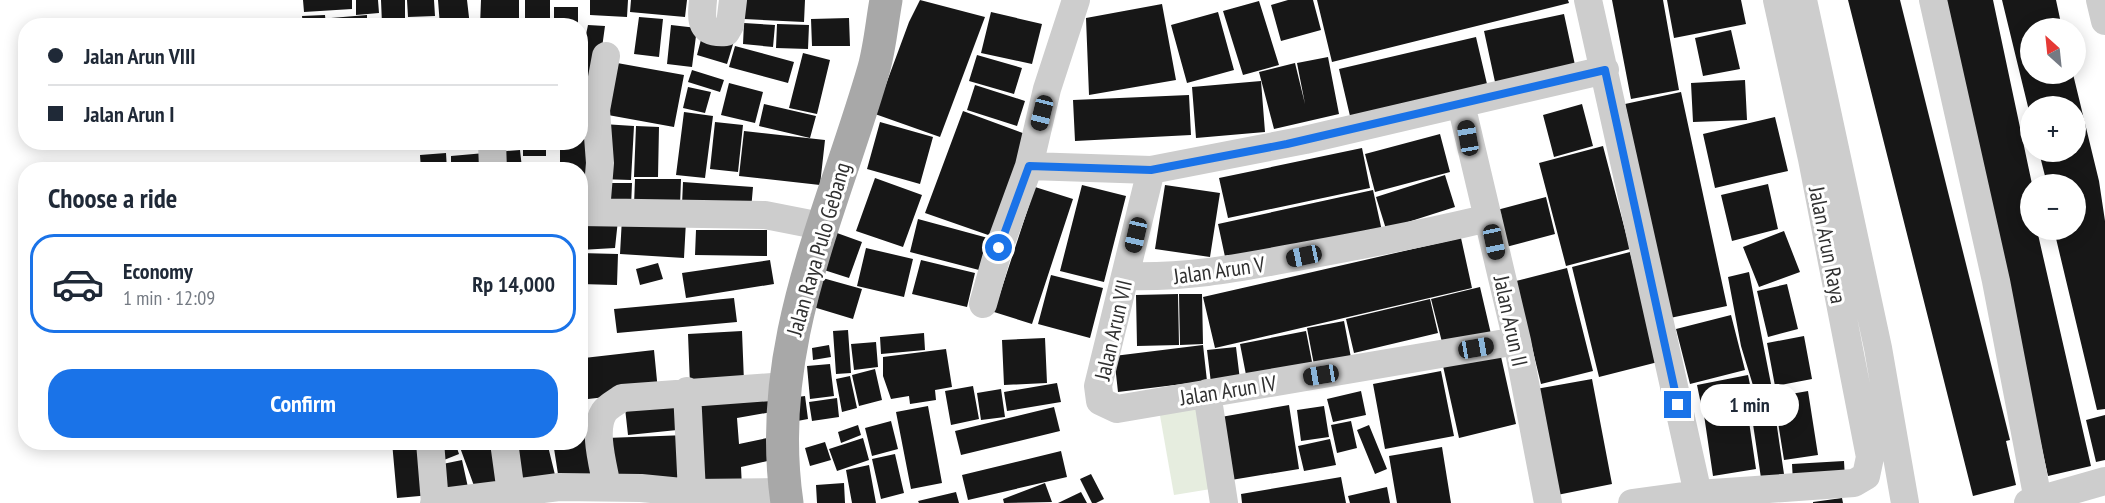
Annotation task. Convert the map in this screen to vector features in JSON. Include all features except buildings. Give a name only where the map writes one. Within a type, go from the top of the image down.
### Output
[{"type":"main road","name":"Jalan Raya Pulo Gebang","points":[[786,498],[782,422],[785,386],[800,302],[821,226],[875,65],[886,0]]},
{"type":"street","points":[[703,0],[701,22],[704,27],[716,33],[726,32],[730,26],[733,0]]},
{"type":"street","points":[[983,304],[999,248],[1029,166],[1047,89],[1076,0]]},
{"type":"street","points":[[1588,0],[1698,494],[1632,503]]},
{"type":"street","name":"Jalan Arun Raya","points":[[1698,494],[1854,483],[1866,476],[1870,457],[1812,159],[1777,0]]},
{"type":"street","points":[[1803,0],[1878,348],[1905,503]]},
{"type":"street","points":[[1933,0],[1996,281],[2033,502],[2105,481]]},
{"type":"street","points":[[2100,0],[2105,21]]},
{"type":"street","points":[[606,56],[596,110],[600,163],[588,212],[765,215],[821,226]]},
{"type":"street","points":[[1029,166],[1151,170],[1269,148],[1605,70]]},
{"type":"street","name":"Jalan Arun II","points":[[1461,104],[1517,341],[1548,503]]},
{"type":"street","name":"Jalan Arun VII","points":[[1117,409],[1100,401],[1098,386],[1151,170]]},
{"type":"street","name":"Jalan Arun V","points":[[1125,276],[1167,278],[1215,273],[1443,229],[1488,218]]},
{"type":"street","name":"Jalan Arun IV","points":[[1117,409],[1517,341]]},
{"type":"street","points":[[607,487],[599,442],[604,412],[622,398],[687,391],[785,386]]},
{"type":"street","points":[[687,391],[692,493]]},
{"type":"street","points":[[1207,393],[1224,503]]},
{"type":"street","points":[[431,450],[434,503],[559,487],[607,487],[786,498]]},
{"type":"street","points":[[505,450],[511,493]]},
{"type":"shaded area","points":[[1202,402],[1217,488],[1174,495],[1159,410]]},
{"type":"route","points":[[999,248],[1029,166],[1123,171],[1151,170],[1287,144],[1605,70],[1678,405]]}]
